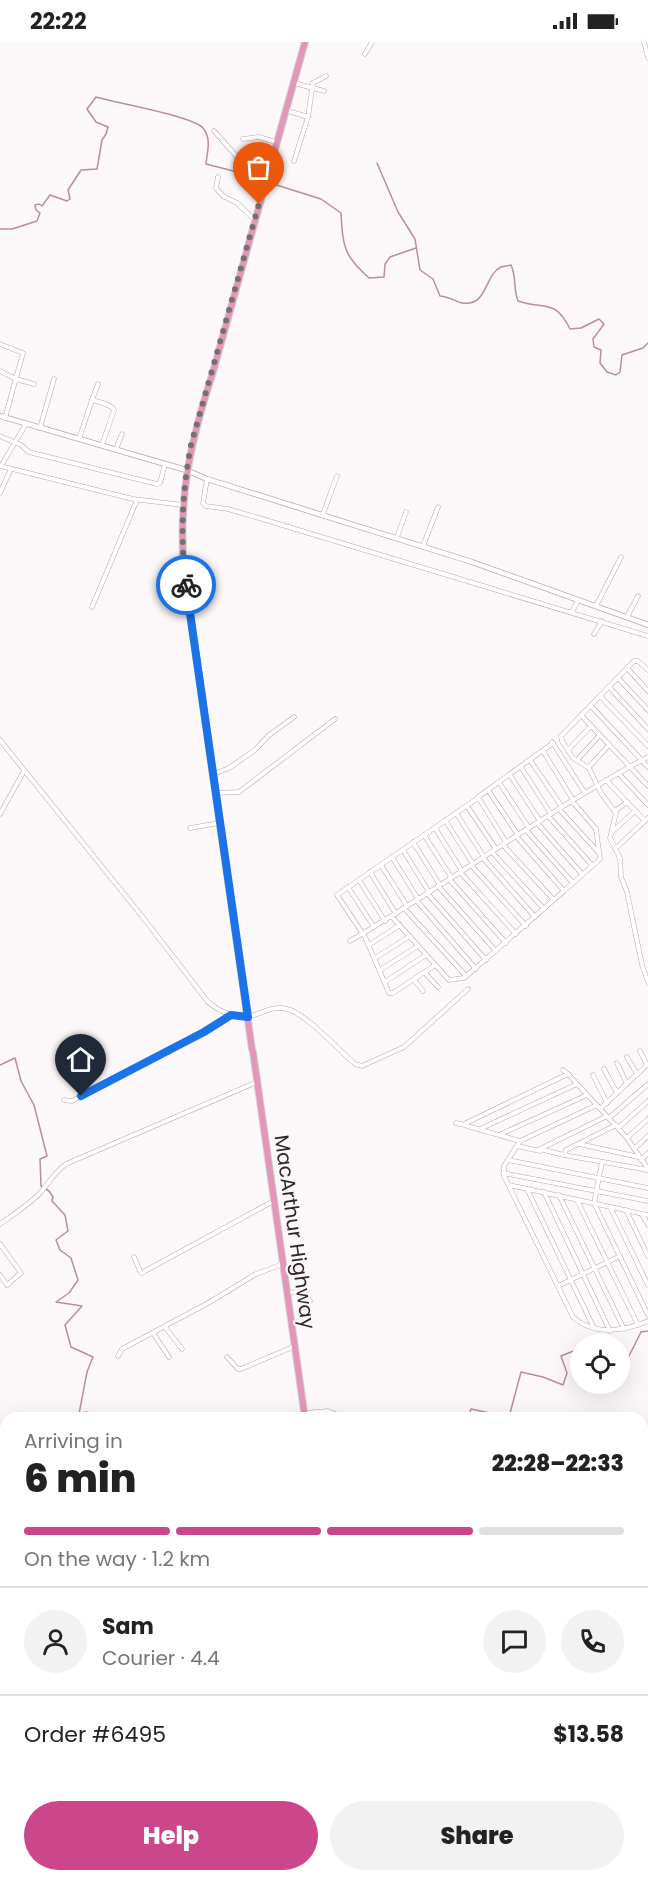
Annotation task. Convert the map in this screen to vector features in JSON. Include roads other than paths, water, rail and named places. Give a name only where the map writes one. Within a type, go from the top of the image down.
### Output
[{"type":"highway","name":"MacArthur Highway","points":[[305,42],[213,372],[198,418],[186,470],[182,544],[184,572],[305,1412]]},
{"type":"highway","points":[[270,1175],[268,1189],[275,1239],[281,1250]]},
{"type":"street","points":[[365,54],[372,42]]},
{"type":"street","points":[[644,42],[648,58]]},
{"type":"street","points":[[294,162],[308,117],[312,88],[316,80],[326,76]]},
{"type":"street","points":[[293,83],[324,92]]},
{"type":"street","points":[[285,110],[308,117]]},
{"type":"street","points":[[214,131],[239,159],[268,173]]},
{"type":"street","points":[[243,139],[256,136],[276,142]]},
{"type":"street","points":[[218,177],[216,182],[218,192],[237,202],[255,219]]},
{"type":"street","points":[[0,344],[23,353],[3,417],[186,470],[207,479],[397,537],[648,626]]},
{"type":"street","points":[[0,371],[34,384]]},
{"type":"street","points":[[40,428],[54,380]]},
{"type":"street","points":[[79,438],[98,384]]},
{"type":"street","points":[[92,400],[113,408],[102,446]]},
{"type":"street","points":[[26,424],[1,466],[137,500],[183,505]]},
{"type":"street","points":[[116,449],[122,434]]},
{"type":"street","points":[[0,436],[15,442],[28,452],[157,484],[160,483],[165,464]]},
{"type":"street","points":[[0,493],[11,469]]},
{"type":"street","points":[[323,514],[337,476]]},
{"type":"street","points":[[207,479],[203,503],[206,506],[228,509],[269,520],[648,636]]},
{"type":"street","points":[[92,607],[137,500]]},
{"type":"street","points":[[423,546],[438,507]]},
{"type":"street","points":[[397,537],[406,512]]},
{"type":"street","points":[[596,606],[621,557]]},
{"type":"street","points":[[627,617],[638,596]]},
{"type":"street","points":[[572,612],[578,600]]},
{"type":"street","points":[[594,634],[602,621]]},
{"type":"street","points":[[648,670],[638,661],[634,661],[561,736],[568,750],[588,768],[601,793],[617,815],[610,838],[620,858],[621,878],[627,892],[634,932],[648,982]]},
{"type":"street","points":[[627,668],[648,691]]},
{"type":"street","points":[[618,678],[648,710]]},
{"type":"street","points":[[609,687],[648,729]]},
{"type":"street","points":[[600,696],[648,746]]},
{"type":"street","points":[[591,706],[648,767]]},
{"type":"street","points":[[581,715],[648,786]]},
{"type":"street","points":[[213,775],[229,768],[255,750],[267,736],[294,717]]},
{"type":"street","points":[[216,793],[239,792],[335,719]]},
{"type":"street","points":[[568,750],[591,726]]},
{"type":"street","points":[[577,760],[600,735]]},
{"type":"street","points":[[0,740],[208,1002],[231,1015],[248,1017],[276,1007],[289,1009],[355,1064],[362,1066],[404,1047],[468,989]]},
{"type":"street","points":[[435,964],[425,973],[391,994],[363,933],[337,895],[467,806],[552,742],[585,793]]},
{"type":"street","points":[[588,768],[609,745]]},
{"type":"street","points":[[370,872],[400,925],[426,955],[449,980],[466,977],[600,859],[596,829],[572,800],[543,751]]},
{"type":"street","points":[[350,941],[385,921],[572,800],[648,757]]},
{"type":"street","points":[[530,760],[560,808],[600,853]]},
{"type":"street","points":[[521,767],[549,815],[592,865]]},
{"type":"street","points":[[0,814],[24,771]]},
{"type":"street","points":[[618,773],[648,805]]},
{"type":"street","points":[[510,775],[538,822],[583,874]]},
{"type":"street","points":[[606,780],[646,820],[615,849]]},
{"type":"street","points":[[499,782],[527,829],[573,883]]},
{"type":"street","points":[[488,790],[517,836],[564,891]]},
{"type":"street","points":[[478,798],[505,844],[554,900]]},
{"type":"street","points":[[615,811],[627,802]]},
{"type":"street","points":[[467,806],[494,851],[544,909]]},
{"type":"street","points":[[612,831],[635,811]]},
{"type":"street","points":[[456,813],[483,857],[535,917]]},
{"type":"street","points":[[446,820],[472,864],[526,926]]},
{"type":"street","points":[[190,828],[220,823]]},
{"type":"street","points":[[435,828],[461,872],[516,934]]},
{"type":"street","points":[[423,836],[450,878],[506,943]]},
{"type":"street","points":[[413,842],[439,886],[496,951]]},
{"type":"street","points":[[402,850],[428,892],[486,960]]},
{"type":"street","points":[[392,857],[417,900],[476,969]]},
{"type":"street","points":[[381,865],[406,907],[466,977]]},
{"type":"street","points":[[359,880],[385,921]]},
{"type":"street","points":[[348,887],[374,927]]},
{"type":"street","points":[[369,945],[400,925]]},
{"type":"street","points":[[375,958],[410,936]]},
{"type":"street","points":[[380,970],[418,946]]},
{"type":"street","points":[[385,982],[426,955]]},
{"type":"street","points":[[425,973],[438,987]]},
{"type":"street","points":[[414,980],[423,990]]},
{"type":"street","points":[[64,1100],[72,1101],[204,1032],[231,1015]]},
{"type":"street","points":[[640,1051],[647,1065],[606,1103],[520,1141],[504,1166],[503,1173],[573,1317],[581,1323],[610,1330],[624,1329],[648,1321]]},
{"type":"street","points":[[627,1057],[637,1074]]},
{"type":"street","points":[[617,1064],[627,1084]]},
{"type":"street","points":[[604,1069],[617,1093]]},
{"type":"street","points":[[563,1070],[627,1138],[648,1170]]},
{"type":"street","points":[[466,1126],[469,1120],[568,1074]]},
{"type":"street","points":[[593,1075],[606,1103]]},
{"type":"street","points":[[0,1224],[30,1203],[54,1173],[66,1164],[257,1082]]},
{"type":"street","points":[[480,1129],[577,1084]]},
{"type":"street","points":[[540,1150],[541,1147],[608,1117],[648,1084]]},
{"type":"street","points":[[500,1134],[587,1095]]},
{"type":"street","points":[[564,1155],[566,1150],[617,1127],[648,1101]]},
{"type":"street","points":[[627,1138],[648,1119]]},
{"type":"street","points":[[456,1123],[520,1141]]},
{"type":"street","points":[[634,1148],[648,1136]]},
{"type":"street","points":[[578,1144],[640,1158],[648,1153]]},
{"type":"street","points":[[517,1146],[648,1170]]},
{"type":"street","points":[[508,1160],[648,1188]]},
{"type":"street","points":[[602,1162],[594,1203],[648,1315]]},
{"type":"street","points":[[503,1173],[648,1201]]},
{"type":"street","points":[[509,1185],[648,1215]]},
{"type":"street","points":[[527,1189],[593,1327]]},
{"type":"street","points":[[544,1192],[610,1330]]},
{"type":"street","points":[[559,1196],[624,1329]]},
{"type":"street","points":[[577,1199],[638,1325]]},
{"type":"street","points":[[134,1257],[140,1271],[145,1271],[270,1203]]},
{"type":"street","points":[[610,1206],[648,1285]]},
{"type":"street","points":[[626,1210],[648,1256]]},
{"type":"street","points":[[642,1213],[648,1226]]},
{"type":"street","points":[[0,1244],[21,1273],[7,1285],[0,1275]]},
{"type":"street","points":[[558,1286],[620,1256]]},
{"type":"street","points":[[118,1356],[122,1349],[165,1327],[256,1274],[283,1264]]},
{"type":"street","points":[[287,1293],[304,1291],[310,1301]]},
{"type":"street","points":[[165,1327],[182,1349]]},
{"type":"street","points":[[153,1333],[169,1357]]},
{"type":"street","points":[[227,1357],[241,1369],[295,1346]]},
{"type":"waterway","points":[[0,229],[12,229],[37,221],[40,213],[36,210],[35,205],[42,206],[50,195],[67,201],[70,199],[68,190],[81,170],[97,169],[102,140],[108,127],[96,122],[87,109],[96,97],[170,114],[196,123],[206,132],[208,146],[206,164],[249,175],[262,181]]},
{"type":"waterway","points":[[377,163],[398,212],[415,239],[420,270],[433,279],[440,296],[462,303],[477,300],[496,271],[501,267],[511,265],[518,301],[554,309],[565,319],[570,329],[581,328],[599,319],[604,324],[593,339],[594,347],[601,350],[600,363],[607,372],[616,375],[620,372],[622,355],[643,348],[648,343]]},
{"type":"waterway","points":[[267,182],[321,199],[341,213],[344,242],[349,256],[369,278],[384,277],[385,264],[390,257],[416,248]]},
{"type":"waterway","points":[[0,1065],[15,1058],[21,1081],[34,1105],[47,1156],[40,1159],[41,1186],[49,1191],[53,1197],[52,1201],[65,1215],[68,1231],[56,1240],[60,1250],[71,1258],[78,1280],[69,1293],[56,1302],[82,1306],[65,1325],[71,1347],[93,1357],[87,1372],[79,1412]]},
{"type":"waterway","points":[[630,1354],[641,1332],[648,1331]]},
{"type":"waterway","points":[[510,1412],[521,1372],[563,1385],[567,1373],[561,1356],[570,1352]]},
{"type":"waterway","points":[[470,1412],[471,1409],[485,1412]]}]
